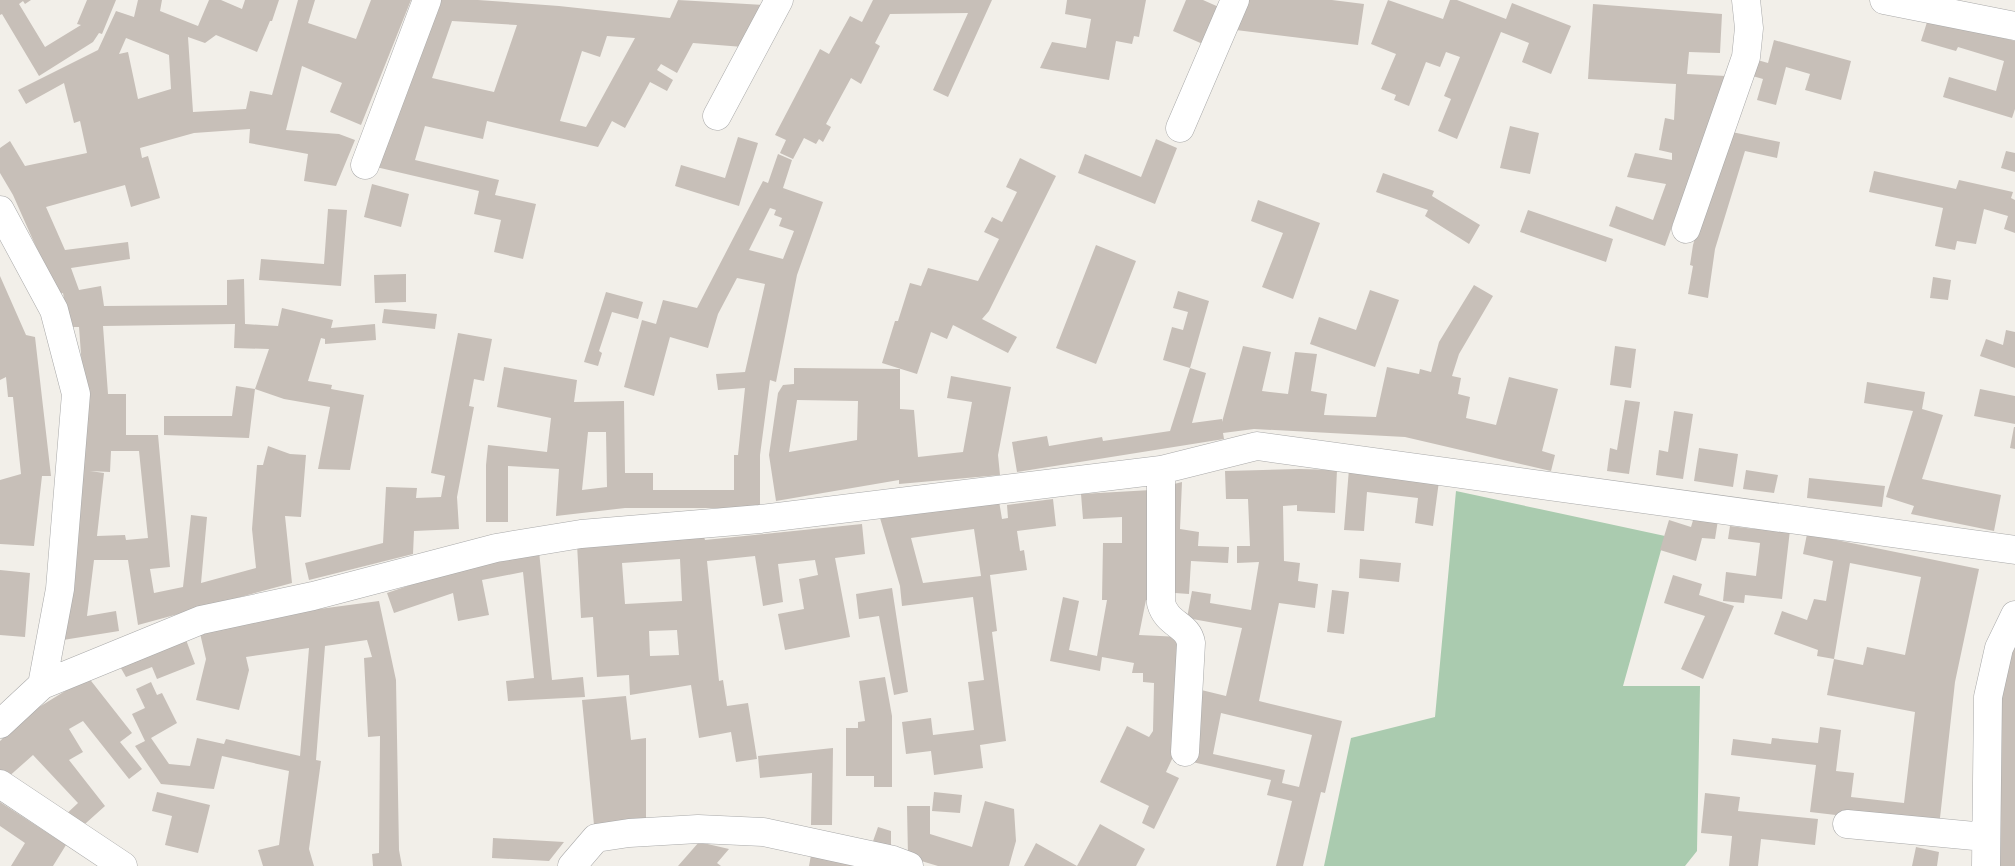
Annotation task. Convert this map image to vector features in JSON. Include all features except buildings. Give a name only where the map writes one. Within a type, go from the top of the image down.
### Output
[{"type":"street","points":[[366,166],[427,0]]},
{"type":"street","points":[[718,116],[779,0]]},
{"type":"street","points":[[1180,128],[1235,0]]},
{"type":"street","points":[[1686,229],[1746,57],[1749,28],[1746,0]]},
{"type":"street","points":[[1884,0],[2015,26]]},
{"type":"street","points":[[0,210],[54,310],[76,394],[60,589],[42,685]]},
{"type":"street","points":[[0,724],[42,685],[201,620],[312,596],[496,548],[581,534],[760,519],[1161,470],[1256,446],[2015,550]]},
{"type":"street","points":[[1161,470],[1161,604],[1164,615],[1188,634],[1191,643],[1185,752]]},
{"type":"street","points":[[1986,866],[1988,697],[1999,648],[2015,614]]},
{"type":"street","points":[[0,784],[123,866]]},
{"type":"street","points":[[1847,824],[1985,837]]},
{"type":"street","points":[[572,866],[596,838],[629,833],[698,829],[762,832],[897,864]]},
{"type":"green space","points":[[1456,491],[1665,536],[1623,686],[1700,686],[1697,851],[1685,866],[1324,866],[1351,738],[1435,717]]}]
